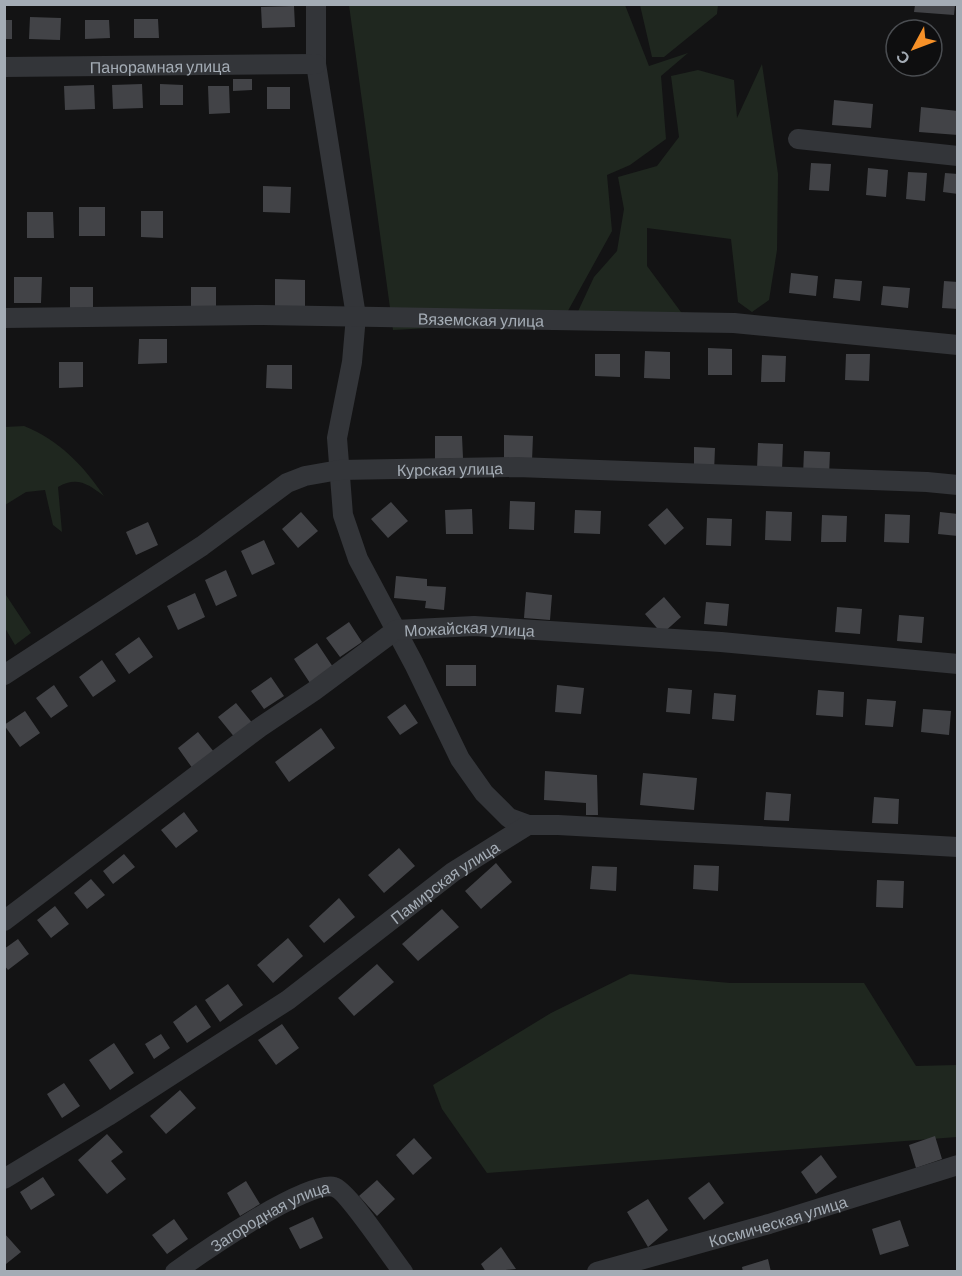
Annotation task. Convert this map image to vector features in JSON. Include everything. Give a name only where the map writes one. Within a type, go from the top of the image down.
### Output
[{"type":"street","points":[[316,4],[316,64],[356,316],[352,362],[337,438],[343,515],[358,559],[460,759],[484,794],[510,818],[528,825],[570,825],[957,847]]},
{"type":"street","name":"Панорамная улица","points":[[4,67],[316,64]]},
{"type":"street","points":[[798,139],[957,156]]},
{"type":"street","name":"Вяземская улица","points":[[4,318],[356,316],[734,323],[957,345]]},
{"type":"street","name":"Курская улица","points":[[4,675],[202,546],[287,483],[339,470],[517,467],[957,485]]},
{"type":"street","name":"Можайская улица","points":[[4,921],[259,728],[314,691],[396,630],[474,626],[721,642],[957,664]]},
{"type":"street","name":"Памирская улица","points":[[4,1179],[108,1116],[288,1000],[453,872],[528,825]]},
{"type":"street","name":"Космическая улица","points":[[597,1272],[769,1224],[957,1165]]},
{"type":"street","name":"Загородная улица","points":[[175,1272],[278,1206],[319,1187],[335,1187],[352,1200],[371,1231],[403,1272]]},
{"type":"shaded area","points":[[640,4],[718,5],[717,14],[664,57],[652,57]]},
{"type":"shaded area","points":[[349,5],[625,5],[649,66],[688,53],[661,76],[666,139],[630,165],[607,175],[612,231],[564,318],[543,322],[393,330]]},
{"type":"shaded area","points":[[762,64],[778,174],[777,250],[769,300],[752,312],[738,302],[731,239],[647,228],[647,266],[689,323],[574,320],[594,277],[617,251],[624,209],[618,177],[657,166],[679,137],[671,76],[698,70],[734,80],[737,118]]},
{"type":"shaded area","points":[[24,426],[59,446],[88,474],[104,496],[93,488],[77,482],[58,487],[62,532],[53,525],[45,490],[26,492],[5,505],[5,427]]},
{"type":"shaded area","points":[[4,592],[31,633],[15,645],[5,628]]},
{"type":"shaded area","points":[[630,974],[730,983],[864,983],[916,1066],[957,1065],[957,1137],[487,1173],[442,1109],[433,1085],[551,1013]]},
{"type":"building","points":[[915,5],[955,5],[954,15],[914,12]]},
{"type":"building","points":[[294,6],[295,27],[262,28],[261,7]]},
{"type":"building","points":[[30,17],[61,18],[60,40],[29,39]]},
{"type":"building","points":[[134,19],[158,19],[159,38],[134,38]]},
{"type":"building","points":[[4,20],[12,20],[12,39],[4,39]]},
{"type":"building","points":[[85,20],[109,20],[110,38],[85,39]]},
{"type":"building","points":[[233,79],[252,79],[252,90],[233,91]]},
{"type":"building","points":[[142,84],[143,108],[113,109],[112,85]]},
{"type":"building","points":[[160,84],[183,85],[183,105],[160,105]]},
{"type":"building","points":[[94,85],[95,109],[65,110],[64,86]]},
{"type":"building","points":[[208,86],[229,86],[230,113],[209,114]]},
{"type":"building","points":[[267,87],[290,87],[290,109],[267,109]]},
{"type":"building","points":[[834,100],[873,104],[871,128],[832,125]]},
{"type":"building","points":[[921,107],[958,111],[958,135],[919,132]]},
{"type":"building","points":[[811,163],[831,164],[829,191],[809,190]]},
{"type":"building","points":[[868,168],[888,170],[886,197],[866,195]]},
{"type":"building","points":[[908,172],[927,173],[925,201],[906,199]]},
{"type":"building","points":[[945,173],[958,174],[958,194],[943,192]]},
{"type":"building","points":[[263,186],[291,187],[290,213],[263,212]]},
{"type":"building","points":[[79,207],[105,207],[105,236],[79,236]]},
{"type":"building","points":[[141,211],[163,211],[163,238],[141,237]]},
{"type":"building","points":[[27,212],[53,212],[54,238],[27,238]]},
{"type":"building","points":[[791,273],[818,276],[816,296],[789,293]]},
{"type":"building","points":[[14,277],[42,277],[41,303],[14,303]]},
{"type":"building","points":[[275,279],[305,280],[305,306],[275,306]]},
{"type":"building","points":[[835,279],[862,281],[860,301],[833,298]]},
{"type":"building","points":[[944,281],[958,282],[958,309],[942,308]]},
{"type":"building","points":[[883,286],[910,288],[908,308],[881,305]]},
{"type":"building","points":[[70,287],[93,287],[93,311],[70,311]]},
{"type":"building","points":[[191,287],[216,287],[216,313],[191,313]]},
{"type":"building","points":[[139,339],[167,339],[167,363],[138,364]]},
{"type":"building","points":[[708,348],[732,349],[732,375],[708,375]]},
{"type":"building","points":[[645,351],[670,352],[670,379],[644,378]]},
{"type":"building","points":[[595,354],[620,354],[620,377],[595,376]]},
{"type":"building","points":[[846,354],[870,354],[869,381],[845,380]]},
{"type":"building","points":[[762,355],[786,356],[785,382],[761,382]]},
{"type":"building","points":[[59,362],[83,362],[83,387],[59,388]]},
{"type":"building","points":[[267,365],[292,365],[292,389],[266,388]]},
{"type":"building","points":[[504,435],[533,436],[532,461],[504,459]]},
{"type":"building","points":[[435,436],[462,436],[463,458],[435,459]]},
{"type":"building","points":[[758,443],[783,444],[782,470],[757,469]]},
{"type":"building","points":[[694,447],[715,448],[714,472],[694,472]]},
{"type":"building","points":[[804,451],[830,452],[829,476],[803,475]]},
{"type":"building","points":[[510,501],[535,502],[534,530],[509,529]]},
{"type":"building","points":[[391,502],[408,521],[388,538],[371,519]]},
{"type":"building","points":[[667,508],[684,528],[665,545],[648,525]]},
{"type":"building","points":[[472,509],[473,534],[446,534],[445,510]]},
{"type":"building","points":[[575,510],[601,511],[600,534],[574,533]]},
{"type":"building","points":[[766,511],[792,512],[791,541],[765,540]]},
{"type":"building","points":[[301,512],[318,531],[298,548],[282,529]]},
{"type":"building","points":[[940,512],[958,514],[958,536],[938,534]]},
{"type":"building","points":[[885,514],[910,515],[909,543],[884,542]]},
{"type":"building","points":[[822,515],[847,516],[846,542],[821,542]]},
{"type":"building","points":[[707,518],[732,519],[731,546],[706,545]]},
{"type":"building","points":[[148,522],[158,545],[136,555],[126,532]]},
{"type":"building","points":[[264,540],[275,564],[252,575],[241,551]]},
{"type":"building","points":[[226,570],[237,596],[216,606],[205,580]]},
{"type":"building","points":[[396,576],[427,579],[427,586],[446,587],[444,610],[425,608],[426,601],[394,598]]},
{"type":"building","points":[[526,592],[552,595],[550,620],[524,618]]},
{"type":"building","points":[[195,593],[205,617],[178,630],[167,606]]},
{"type":"building","points":[[664,597],[681,617],[662,634],[645,614]]},
{"type":"building","points":[[706,602],[729,604],[727,626],[704,624]]},
{"type":"building","points":[[837,607],[862,609],[860,634],[835,632]]},
{"type":"building","points":[[899,615],[924,617],[922,643],[897,641]]},
{"type":"building","points":[[349,622],[362,642],[340,657],[326,638]]},
{"type":"building","points":[[139,637],[153,657],[129,674],[115,654]]},
{"type":"building","points":[[317,643],[333,667],[310,683],[294,659]]},
{"type":"building","points":[[102,660],[116,681],[93,697],[79,677]]},
{"type":"building","points":[[446,665],[476,665],[476,686],[446,686]]},
{"type":"building","points":[[271,677],[284,696],[264,709],[251,691]]},
{"type":"building","points":[[54,685],[68,706],[51,718],[36,698]]},
{"type":"building","points":[[557,685],[584,688],[581,714],[555,712]]},
{"type":"building","points":[[668,688],[692,690],[690,714],[666,712]]},
{"type":"building","points":[[818,690],[844,692],[843,717],[816,715]]},
{"type":"building","points":[[714,693],[736,695],[734,721],[712,719]]},
{"type":"building","points":[[867,699],[896,701],[893,727],[865,725]]},
{"type":"building","points":[[236,703],[254,725],[236,739],[218,717]]},
{"type":"building","points":[[405,704],[418,723],[400,735],[387,717]]},
{"type":"building","points":[[923,709],[951,711],[949,735],[921,732]]},
{"type":"building","points":[[25,711],[40,733],[20,747],[4,725]]},
{"type":"building","points":[[321,728],[335,748],[289,782],[275,762]]},
{"type":"building","points":[[198,732],[214,752],[193,769],[178,748]]},
{"type":"building","points":[[545,771],[597,775],[598,815],[586,815],[586,803],[544,800]]},
{"type":"building","points":[[643,773],[697,778],[694,810],[640,805]]},
{"type":"building","points":[[766,792],[791,794],[789,821],[764,820]]},
{"type":"building","points":[[874,797],[899,799],[898,824],[872,823]]},
{"type":"building","points":[[184,812],[198,831],[176,848],[161,830]]},
{"type":"building","points":[[399,848],[415,866],[384,893],[368,875]]},
{"type":"building","points":[[124,854],[135,867],[113,884],[103,871]]},
{"type":"building","points":[[496,863],[512,882],[481,909],[465,891]]},
{"type":"building","points":[[694,865],[719,866],[718,891],[693,889]]},
{"type":"building","points":[[592,866],[617,867],[616,891],[590,889]]},
{"type":"building","points":[[91,879],[105,895],[87,909],[74,893]]},
{"type":"building","points":[[877,880],[904,881],[903,908],[876,907]]},
{"type":"building","points":[[339,898],[355,917],[324,943],[309,926]]},
{"type":"building","points":[[55,906],[69,924],[51,938],[37,920]]},
{"type":"building","points":[[442,909],[459,927],[418,961],[402,944]]},
{"type":"building","points":[[288,938],[303,956],[273,983],[257,965]]},
{"type":"building","points":[[18,939],[29,954],[8,970],[4,965],[4,949]]},
{"type":"building","points":[[377,964],[394,982],[354,1016],[338,998]]},
{"type":"building","points":[[228,984],[243,1005],[220,1022],[205,1000]]},
{"type":"building","points":[[196,1005],[211,1027],[187,1043],[173,1022]]},
{"type":"building","points":[[282,1024],[299,1048],[276,1065],[258,1040]]},
{"type":"building","points":[[161,1034],[170,1048],[154,1059],[145,1044]]},
{"type":"building","points":[[114,1043],[134,1073],[110,1090],[89,1060]]},
{"type":"building","points":[[64,1083],[80,1106],[62,1118],[47,1094]]},
{"type":"building","points":[[180,1090],[196,1108],[166,1134],[150,1116]]},
{"type":"building","points":[[107,1134],[123,1152],[111,1161],[126,1179],[107,1194],[78,1160]]},
{"type":"building","points":[[935,1136],[942,1159],[916,1168],[909,1145]]},
{"type":"building","points":[[414,1138],[432,1158],[413,1175],[396,1155]]},
{"type":"building","points":[[821,1155],[837,1177],[816,1194],[801,1172]]},
{"type":"building","points":[[43,1177],[55,1195],[31,1210],[20,1192]]},
{"type":"building","points":[[377,1180],[395,1199],[377,1216],[359,1196]]},
{"type":"building","points":[[246,1181],[260,1204],[240,1216],[227,1193]]},
{"type":"building","points":[[709,1182],[724,1203],[704,1220],[688,1198]]},
{"type":"building","points":[[648,1199],[668,1230],[648,1247],[627,1212]]},
{"type":"building","points":[[313,1217],[323,1238],[300,1249],[289,1228]]},
{"type":"building","points":[[174,1219],[188,1239],[167,1254],[152,1235]]},
{"type":"building","points":[[900,1220],[909,1246],[880,1255],[872,1229]]},
{"type":"building","points":[[4,1233],[21,1252],[6,1264],[4,1262]]},
{"type":"building","points":[[501,1247],[516,1269],[486,1272],[481,1264]]},
{"type":"building","points":[[768,1259],[771,1272],[743,1272],[742,1267]]}]
